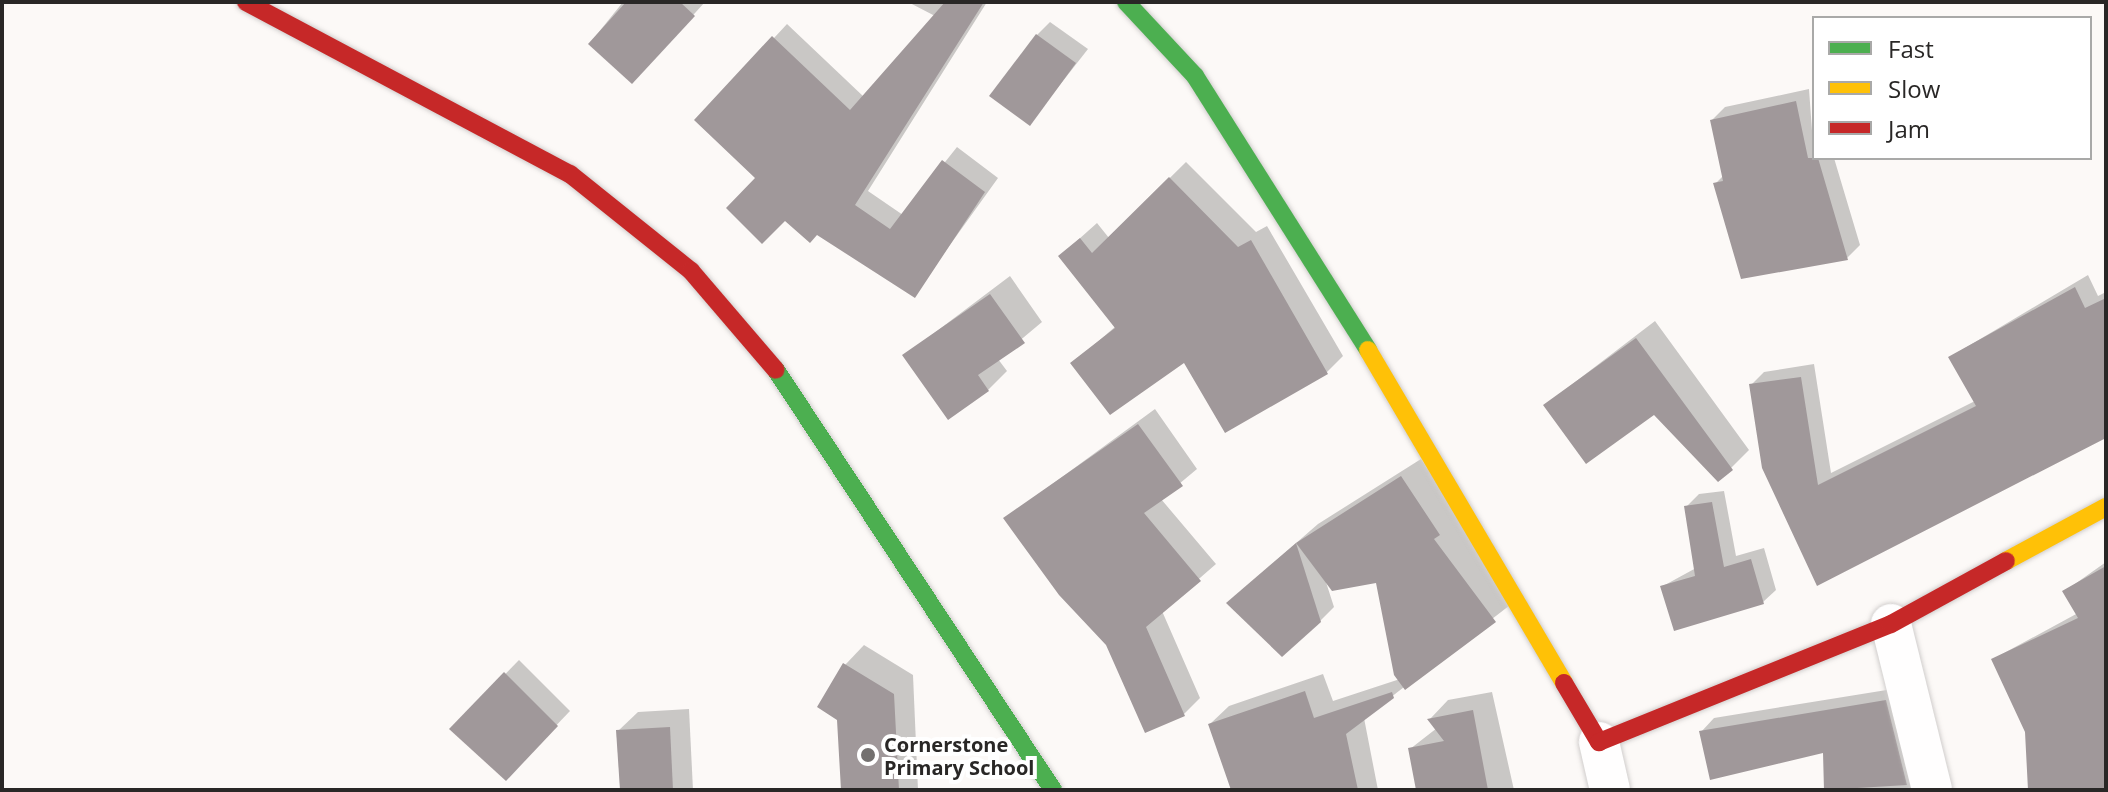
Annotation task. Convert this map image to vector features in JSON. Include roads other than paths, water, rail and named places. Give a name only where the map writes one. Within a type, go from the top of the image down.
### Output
[{"type":"street","points":[[246,2],[570,174],[691,271],[783,378],[1053,790]]},
{"type":"street","points":[[1126,2],[1195,76],[1318,264],[1599,742],[1610,790]]},
{"type":"street","points":[[1599,742],[1891,624],[2106,507]]},
{"type":"street","points":[[1891,624],[1932,790]]},
{"type":"place","name":"Cornerstone Primary School","points":[[868,755]]}]
